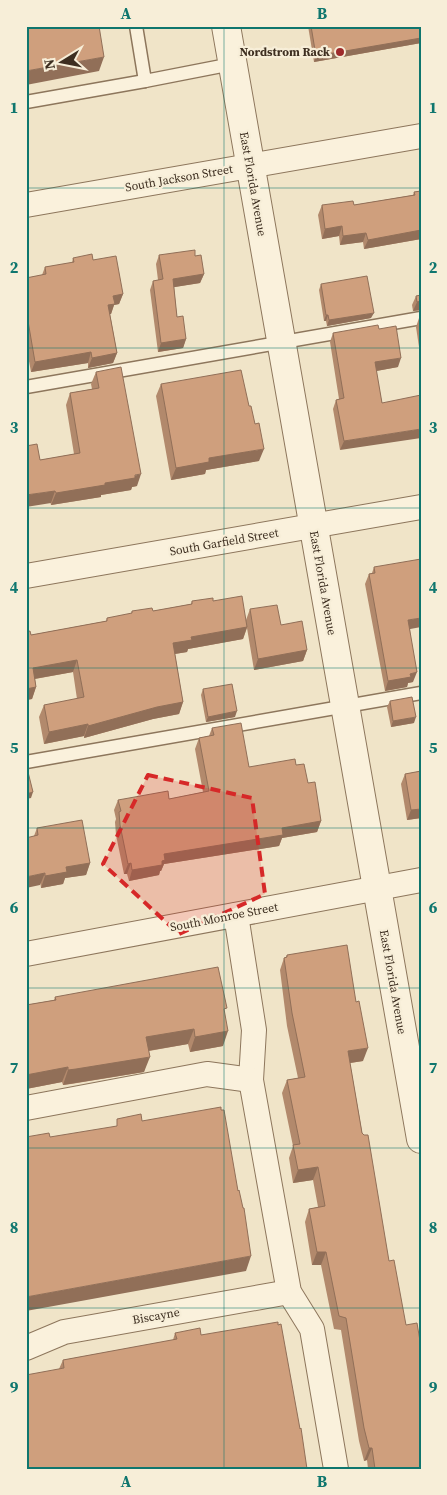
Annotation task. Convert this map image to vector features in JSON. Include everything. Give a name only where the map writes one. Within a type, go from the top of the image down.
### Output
[{"type":"street","name":"East Florida Avenue","points":[[226,26],[421,1139]]},
{"type":"street","name":"South Jackson Street","points":[[26,205],[421,136]]},
{"type":"street","name":"South Garfield Street","points":[[26,576],[421,507]]},
{"type":"street","name":"South Monroe Street","points":[[26,954],[421,880]]},
{"type":"street","points":[[236,915],[254,1030],[251,1080],[289,1292],[312,1329],[336,1469]]},
{"type":"street","points":[[26,1108],[207,1074],[251,1080]]},
{"type":"street","name":"Biscayne","points":[[26,1348],[64,1332],[289,1292]]},
{"type":"lane","points":[[136,26],[144,81]]},
{"type":"lane","points":[[26,102],[232,64]]},
{"type":"lane","points":[[26,388],[421,318]]},
{"type":"lane","points":[[26,762],[421,693]]},
{"type":"highlighted area","points":[[148,775],[252,798],[265,894],[179,934],[103,864]]},
{"type":"building","points":[[26,26],[99,26],[104,57],[26,71]]},
{"type":"building","name":"Nordstrom Rack","points":[[311,26],[421,26],[421,38],[316,56]]},
{"type":"building","points":[[421,191],[421,230],[368,240],[366,233],[343,236],[342,226],[325,229],[322,205],[353,201],[354,205],[415,195],[414,192]]},
{"type":"building","points":[[195,250],[195,256],[201,255],[204,274],[173,279],[177,317],[183,316],[186,339],[161,343],[153,281],[163,279],[159,255]]},
{"type":"building","points":[[92,254],[93,260],[116,256],[123,294],[113,296],[115,304],[108,305],[117,353],[92,358],[91,352],[35,362],[28,321],[26,321],[26,278],[46,274],[45,267],[74,262],[73,258]]},
{"type":"building","points":[[367,276],[374,313],[329,320],[328,315],[326,315],[321,284]]},
{"type":"building","points":[[421,295],[421,301],[417,302],[416,296]]},
{"type":"building","points":[[378,325],[379,329],[396,326],[401,358],[375,362],[382,403],[421,395],[421,429],[344,441],[336,400],[344,398],[333,333]]},
{"type":"building","points":[[121,367],[141,474],[135,475],[135,478],[105,483],[105,485],[56,493],[55,491],[26,495],[26,446],[37,444],[40,460],[80,453],[70,393],[99,388],[96,372]]},
{"type":"building","points":[[241,370],[255,424],[259,423],[264,449],[209,458],[209,462],[176,468],[161,384]]},
{"type":"building","points":[[421,559],[421,618],[408,620],[417,672],[410,674],[411,677],[388,681],[369,574],[375,573],[374,567]]},
{"type":"building","points":[[242,596],[247,627],[191,637],[192,640],[173,643],[183,702],[157,707],[88,726],[88,724],[49,732],[44,705],[84,697],[77,660],[33,668],[36,687],[26,689],[26,632],[30,631],[31,635],[107,621],[107,618],[132,613],[132,611],[152,608],[153,611],[192,604],[192,601],[213,598],[213,601]]},
{"type":"building","points":[[277,605],[281,625],[302,621],[307,650],[258,659],[250,609]]},
{"type":"building","points":[[232,684],[237,711],[208,717],[203,689]]},
{"type":"building","points":[[412,697],[416,717],[393,721],[390,701]]},
{"type":"building","points":[[241,723],[249,767],[295,759],[296,765],[304,764],[308,783],[315,782],[321,821],[282,828],[283,835],[164,854],[165,860],[162,861],[162,865],[132,870],[131,863],[128,864],[120,825],[119,812],[121,811],[118,800],[168,791],[169,799],[209,791],[199,738],[214,735],[212,728]]},
{"type":"building","points":[[26,768],[33,792],[26,794]]},
{"type":"building","points":[[421,771],[421,809],[411,810],[405,774]]},
{"type":"building","points":[[82,820],[90,863],[66,867],[67,872],[45,876],[45,873],[26,877],[26,838],[38,835],[37,828]]},
{"type":"building","points":[[347,945],[356,1002],[359,1001],[368,1048],[348,1051],[362,1133],[368,1135],[389,1261],[394,1260],[406,1325],[417,1323],[421,1347],[421,1469],[375,1469],[372,1448],[369,1448],[364,1428],[346,1318],[339,1316],[326,1252],[317,1252],[309,1209],[325,1206],[318,1167],[298,1170],[293,1145],[300,1144],[287,1080],[305,1077],[292,1013],[284,958],[287,955]]},
{"type":"building","points":[[218,967],[227,1008],[224,1009],[228,1031],[195,1037],[194,1029],[146,1037],[150,1057],[68,1070],[68,1067],[26,1075],[26,1005],[56,1000],[55,997]]},
{"type":"building","points":[[221,1107],[221,1110],[224,1110],[238,1191],[244,1208],[251,1256],[26,1297],[26,1137],[49,1133],[50,1137],[117,1126],[117,1119],[141,1114],[142,1121]]},
{"type":"building","points":[[278,1322],[278,1325],[281,1324],[307,1469],[26,1469],[26,1375],[64,1368],[63,1360],[177,1339],[175,1333],[200,1328],[201,1335]]},
{"type":"place","name":"Nordstrom Rack","points":[[340,52]]}]
